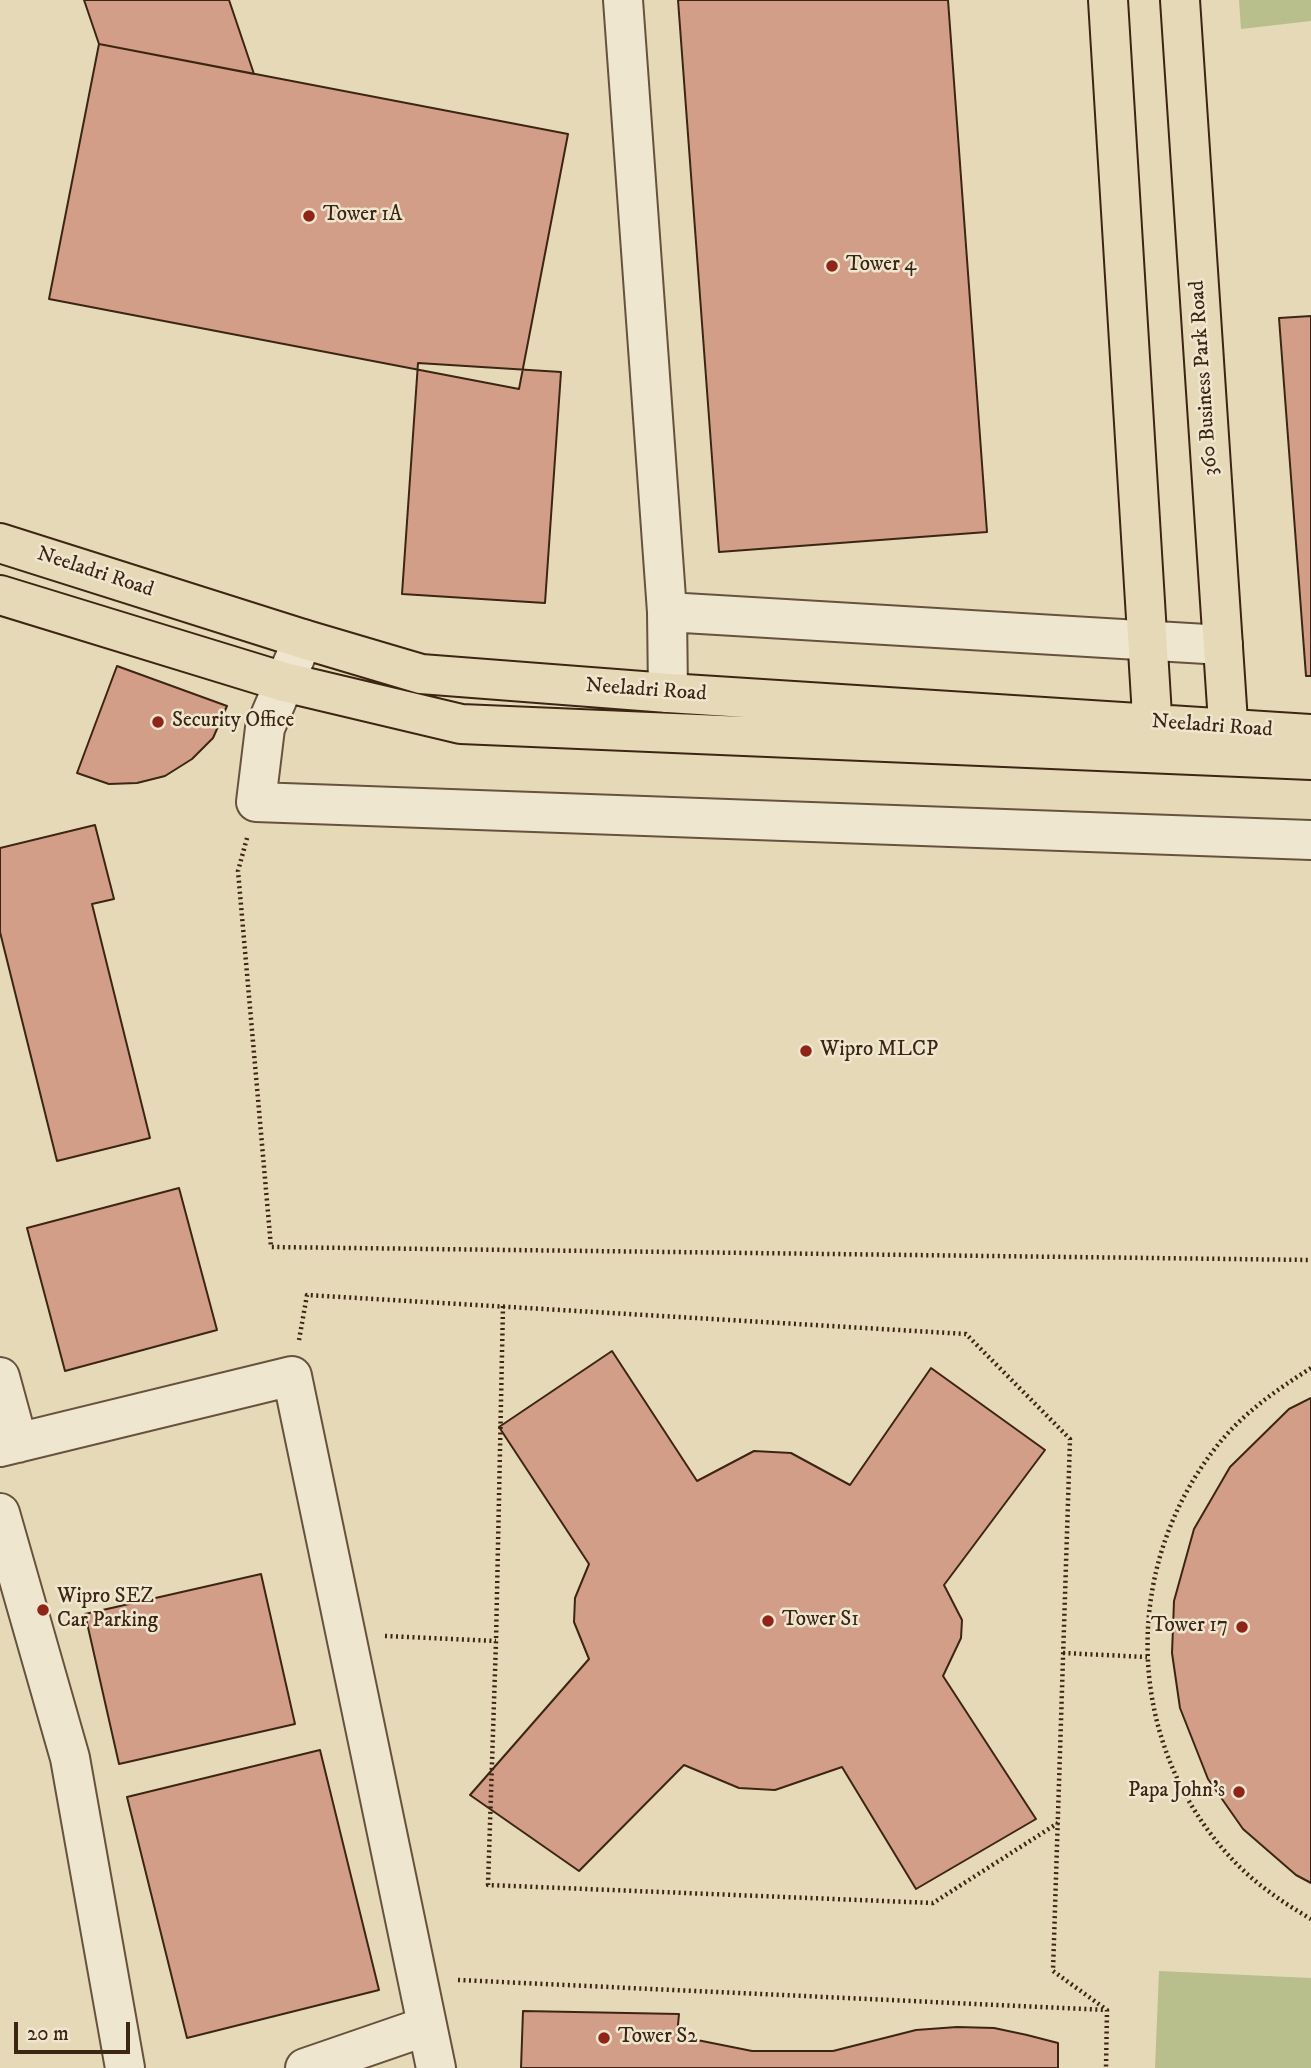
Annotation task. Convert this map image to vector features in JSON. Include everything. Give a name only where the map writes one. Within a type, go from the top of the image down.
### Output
[{"type":"main road","points":[[1108,0],[1154,739]]},
{"type":"main road","name":"360 Business Park Road","points":[[1180,0],[1229,743]]},
{"type":"main road","name":"Neeladri Road","points":[[0,543],[421,674],[668,693],[1154,739]]},
{"type":"main road","name":"Neeladri Road","points":[[0,595],[284,682],[461,724],[1154,739],[1229,743],[1311,760]]},
{"type":"main road","name":"Neeladri Road","points":[[1229,743],[1311,734]]},
{"type":"street","points":[[623,0],[667,612],[668,693]]},
{"type":"street","points":[[667,612],[1223,645]]},
{"type":"street","points":[[303,639],[265,728],[256,802],[1311,840]]},
{"type":"street","points":[[0,1377],[9,1445],[292,1376],[436,2068]]},
{"type":"street","points":[[0,1513],[70,1758],[125,2068]]},
{"type":"street","points":[[305,2068],[427,2026]]},
{"type":"path","points":[[256,802],[238,871],[271,1247],[1311,1260]]},
{"type":"path","points":[[307,1295],[966,1334],[1070,1439],[1053,1971],[1107,2010]]},
{"type":"path","points":[[503,1306],[488,1885],[933,1903],[1058,1823]]},
{"type":"path","points":[[1311,1368],[1249,1412],[1203,1464],[1184,1495],[1165,1538],[1153,1583],[1147,1622],[1147,1657],[1152,1702],[1160,1735],[1181,1787],[1210,1833],[1232,1859],[1281,1901],[1311,1919]]},
{"type":"path","points":[[345,1634],[496,1641]]},
{"type":"path","points":[[1063,1653],[1147,1657]]},
{"type":"path","points":[[417,1979],[1107,2010]]},
{"type":"path","points":[[1105,2068],[1107,2010]]},
{"type":"green space","points":[[1239,0],[1311,0],[1311,21],[1241,29]]},
{"type":"green space","points":[[1159,1971],[1311,1978],[1311,2068],[1155,2068]]},
{"type":"building","points":[[84,0],[229,0],[254,74],[99,44]]},
{"type":"building","name":"Tower 4","points":[[678,0],[948,0],[987,532],[719,552]]},
{"type":"building","name":"Tower 1A","points":[[99,44],[568,134],[519,389],[49,299]]},
{"type":"building","points":[[1311,316],[1311,676],[1306,676],[1279,318]]},
{"type":"building","points":[[418,363],[561,372],[545,603],[402,594]]},
{"type":"building","name":"Security Office","points":[[117,666],[227,706],[213,738],[192,759],[165,776],[137,783],[109,784],[77,773]]},
{"type":"building","points":[[95,825],[114,899],[92,904],[150,1138],[57,1161],[0,932],[0,848]]},
{"type":"building","points":[[179,1188],[217,1330],[65,1371],[27,1228]]},
{"type":"building","name":"Tower S1","points":[[612,1351],[697,1481],[754,1451],[791,1453],[850,1485],[931,1368],[1045,1450],[944,1585],[962,1620],[961,1638],[943,1676],[1036,1819],[916,1889],[842,1767],[775,1790],[739,1788],[684,1765],[579,1871],[470,1795],[589,1659],[574,1622],[575,1598],[589,1564],[499,1427]]},
{"type":"building","name":"Tower 17","points":[[1311,1398],[1311,1883],[1296,1875],[1243,1829],[1208,1779],[1180,1708],[1172,1653],[1174,1601],[1194,1529],[1230,1467],[1289,1409]]},
{"type":"building","points":[[261,1574],[295,1724],[119,1764],[85,1614]]},
{"type":"building","points":[[320,1750],[379,1990],[187,2038],[127,1797]]},
{"type":"building","name":"Tower S2","points":[[523,2011],[679,2014],[677,2036],[752,2051],[833,2051],[916,2030],[994,2028],[1058,2043],[1058,2068],[521,2068]]},
{"type":"place","name":"Tower 1A","points":[[309,216]]},
{"type":"place","name":"Tower 4","points":[[832,266]]},
{"type":"place","name":"Security Office","points":[[158,722]]},
{"type":"place","name":"Wipro MLCP","points":[[806,1051]]},
{"type":"place","name":"Wipro SEZ Car Parking","points":[[43,1610]]},
{"type":"place","name":"Tower S1","points":[[768,1621]]},
{"type":"place","name":"Tower 17","points":[[1242,1627]]},
{"type":"place","name":"Papa John's","points":[[1239,1792]]},
{"type":"place","name":"Tower S2","points":[[604,2038]]}]
